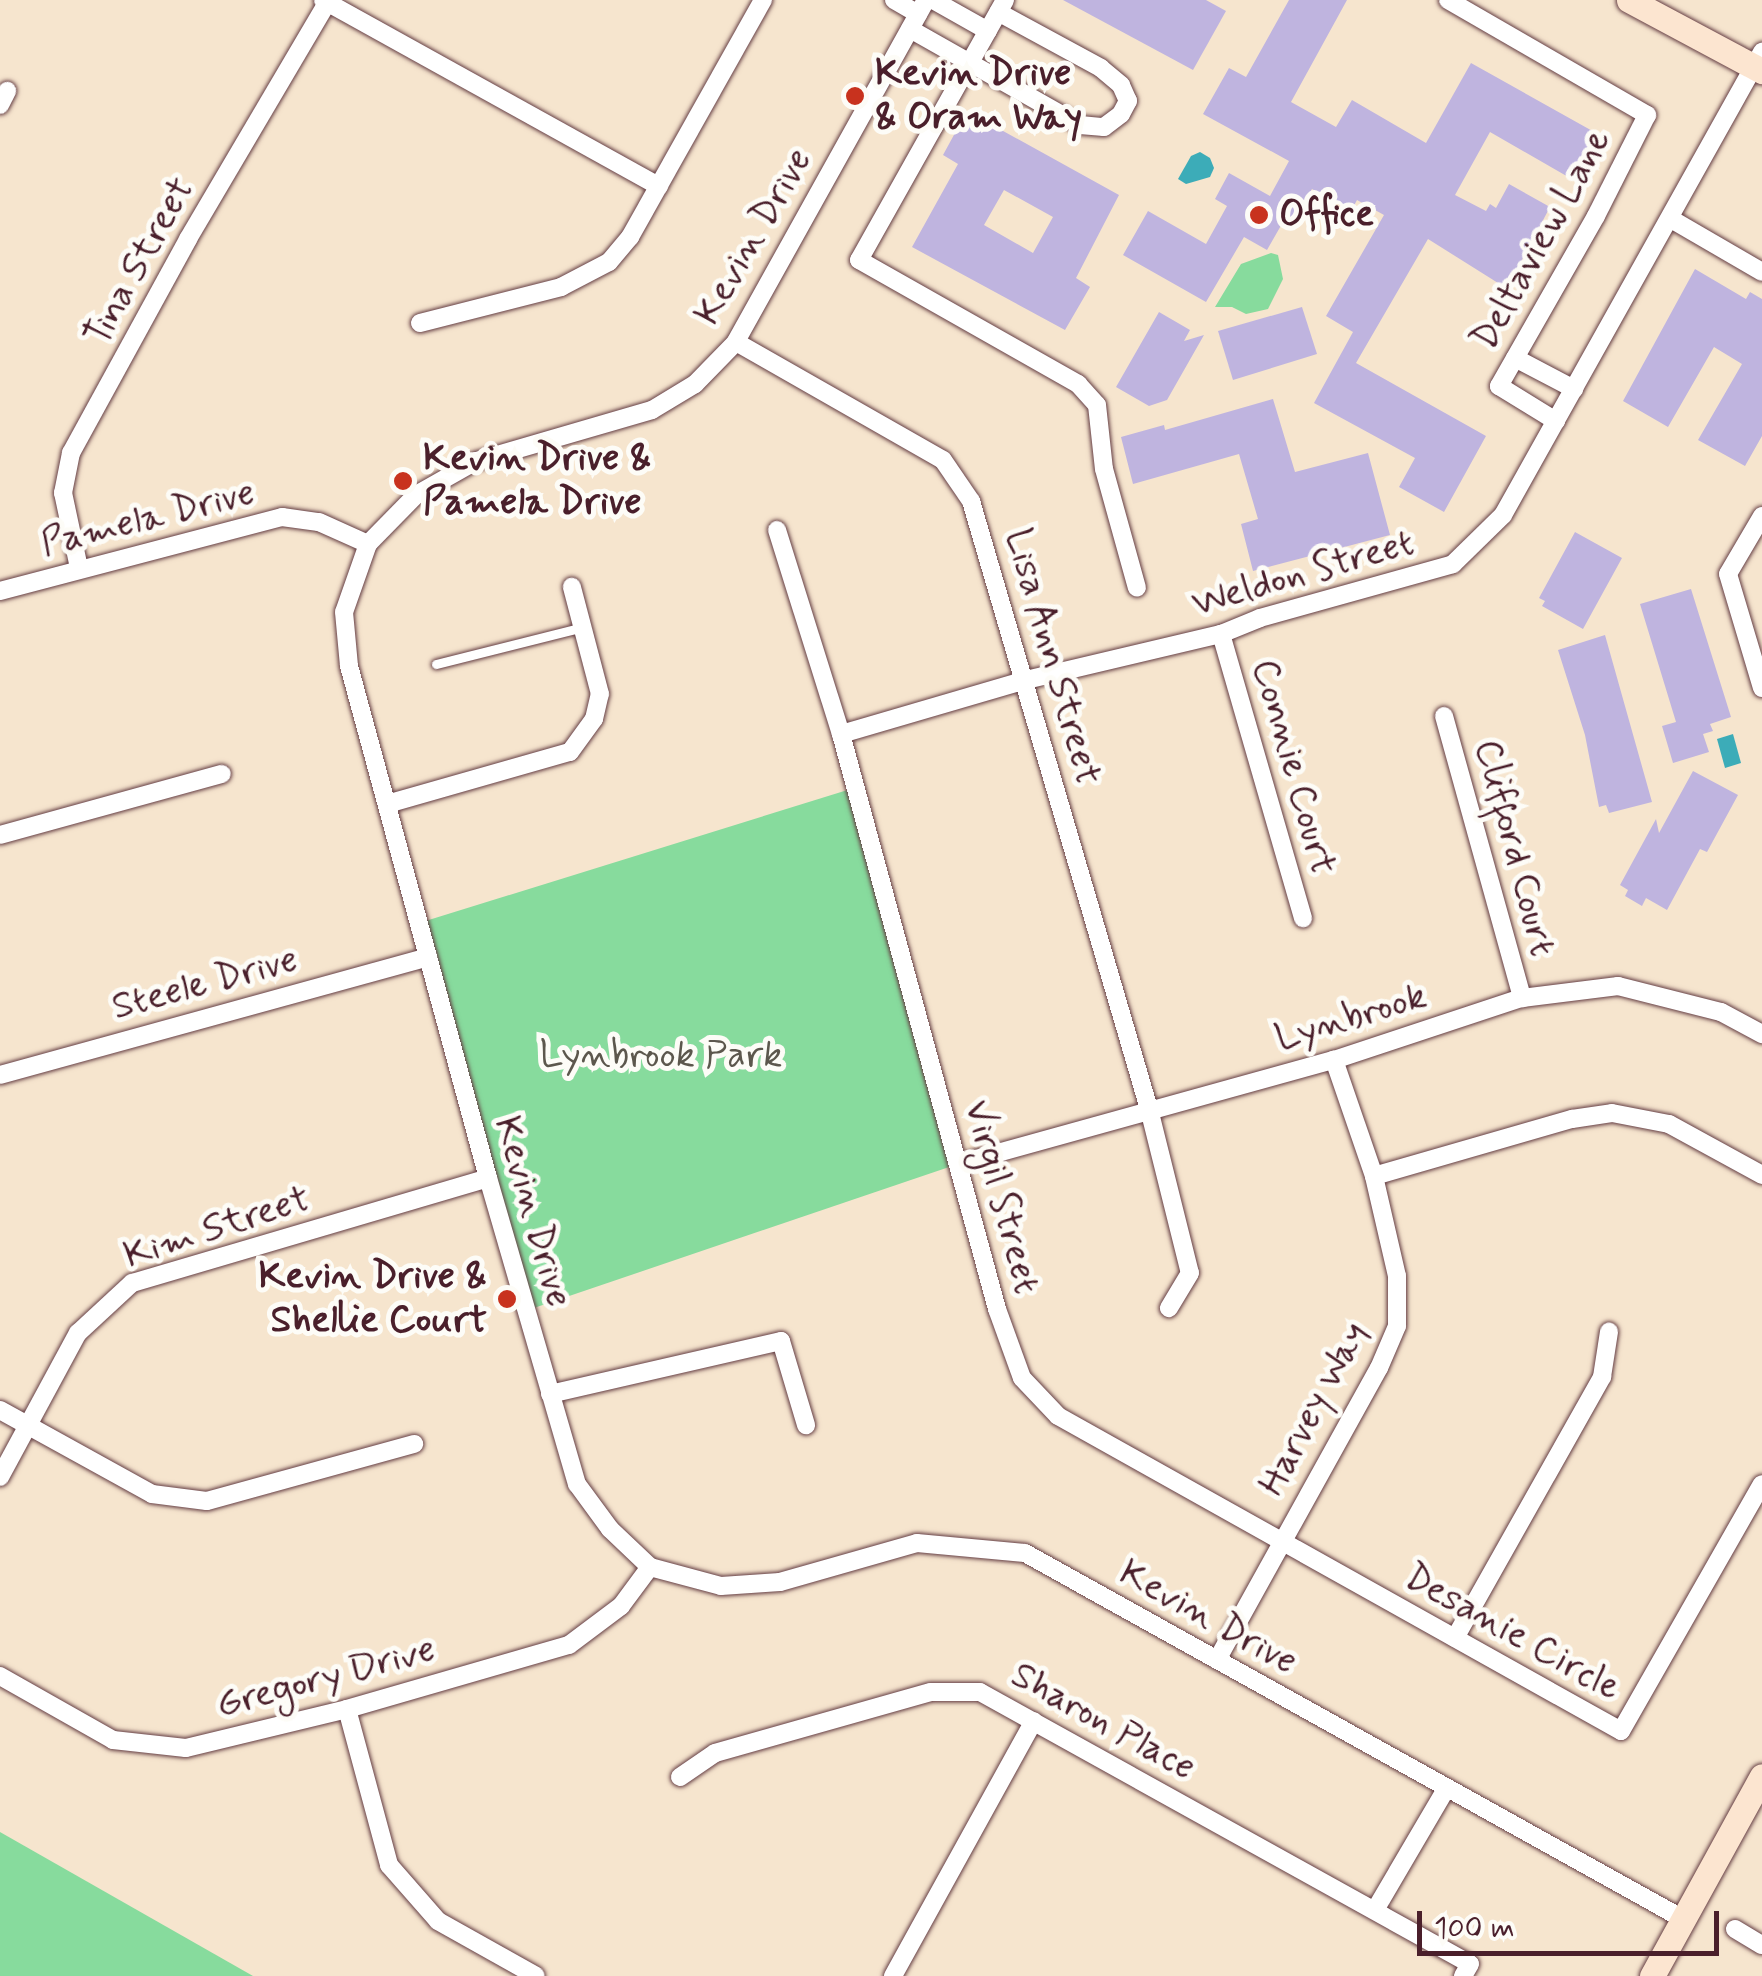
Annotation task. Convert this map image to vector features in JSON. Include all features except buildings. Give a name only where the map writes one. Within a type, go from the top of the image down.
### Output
[{"type":"street","points":[[420,323],[561,288],[609,262],[630,237],[763,0]]},
{"type":"street","points":[[894,0],[922,11],[979,48],[1080,124],[1104,127],[1128,101],[1120,85],[1101,68],[1001,6],[979,48],[859,260],[1078,384],[1097,405],[1104,469],[1138,588]]},
{"type":"street","name":"Deltaview Lane","points":[[1448,0],[1647,115],[1596,216],[1499,386],[1556,420]]},
{"type":"street","points":[[1629,0],[1760,68]]},
{"type":"street","points":[[325,1],[659,186]]},
{"type":"street","name":"Tina Street","points":[[79,568],[62,493],[70,452],[325,1]]},
{"type":"street","points":[[922,11],[979,48]]},
{"type":"street","name":"Kevin Drive","points":[[922,11],[736,342],[695,384],[652,410],[476,461],[416,495],[368,544],[344,612],[350,666],[488,1178],[577,1484],[610,1529],[650,1567],[721,1586],[780,1582],[917,1543],[1024,1554],[1683,1919]]},
{"type":"street","name":"Weldon Street","points":[[841,734],[1026,680],[1221,634],[1260,618],[1453,564],[1502,515],[1760,68]]},
{"type":"street","points":[[1671,219],[1762,272]]},
{"type":"street","name":"Lisa Ann Street","points":[[736,342],[943,460],[971,501],[1149,1109],[1190,1274],[1169,1308]]},
{"type":"street","points":[[1515,358],[1574,389]]},
{"type":"street","points":[[1762,516],[1728,574],[1762,688]]},
{"type":"street","name":"Pamela Drive","points":[[0,592],[79,568],[282,518],[319,522],[368,544]]},
{"type":"street","name":"Virgil Street","points":[[777,530],[841,734],[997,1309],[1022,1378],[1058,1416],[1281,1540]]},
{"type":"street","points":[[387,804],[570,752],[594,720],[600,694],[572,587]]},
{"type":"street","name":"Connie Court","points":[[1221,634],[1302,918]]},
{"type":"street","name":"Clifford Court","points":[[1444,716],[1522,998]]},
{"type":"street","points":[[0,836],[222,774]]},
{"type":"street","name":"Steele Drive","points":[[0,1075],[428,956]]},
{"type":"street","name":"Lynbrook","points":[[958,1164],[1334,1060],[1522,998],[1618,986],[1721,1012],[1762,1034]]},
{"type":"street","name":"Harvey Way","points":[[1217,1660],[1379,1368],[1397,1326],[1397,1276],[1374,1176],[1334,1060]]},
{"type":"street","points":[[1374,1176],[1572,1119],[1612,1113],[1668,1124],[1762,1175]]},
{"type":"street","name":"Kim Street","points":[[0,1477],[78,1333],[132,1283],[488,1178]]},
{"type":"street","points":[[1455,1638],[1602,1377],[1609,1332]]},
{"type":"street","points":[[550,1394],[781,1341],[806,1425]]},
{"type":"street","points":[[0,1410],[152,1494],[207,1501],[414,1444]]},
{"type":"street","name":"Desanie Circle","points":[[1281,1540],[1621,1731],[1762,1484]]},
{"type":"street","name":"Gregory Drive","points":[[0,1676],[112,1740],[186,1748],[348,1709],[569,1644],[620,1606],[650,1567]]},
{"type":"street","name":"Sharon Place","points":[[680,1778],[716,1753],[931,1692],[980,1692],[1375,1910],[1467,1970]]},
{"type":"street","points":[[348,1709],[389,1865],[438,1922],[536,1976]]},
{"type":"street","points":[[893,1976],[1034,1721]]},
{"type":"street","points":[[1652,1976],[1762,1776]]},
{"type":"street","points":[[1375,1910],[1446,1789]]},
{"type":"street","points":[[1735,1929],[1762,1944]]},
{"type":"lane","points":[[436,664],[583,627]]},
{"type":"green space","points":[[1271,253],[1278,255],[1283,279],[1268,309],[1246,314],[1232,307],[1215,307],[1241,264]]},
{"type":"green space","name":"Lynbrook Park","points":[[854,788],[958,1164],[525,1311],[419,923]]},
{"type":"green space","points":[[0,1832],[253,1976],[0,1976]]},
{"type":"water","points":[[1200,152],[1210,158],[1214,168],[1210,177],[1186,184],[1178,179],[1191,156]]},
{"type":"water","points":[[1733,734],[1741,763],[1725,768],[1717,739]]},
{"type":"place","name":"Kevin Drive & Oram Way","points":[[855,96]]},
{"type":"place","name":"Office","points":[[1259,215]]},
{"type":"place","name":"Kevin Drive & Pamela Drive","points":[[403,481]]},
{"type":"place","name":"Kevin Drive & Shellie Court","points":[[507,1299]]}]
